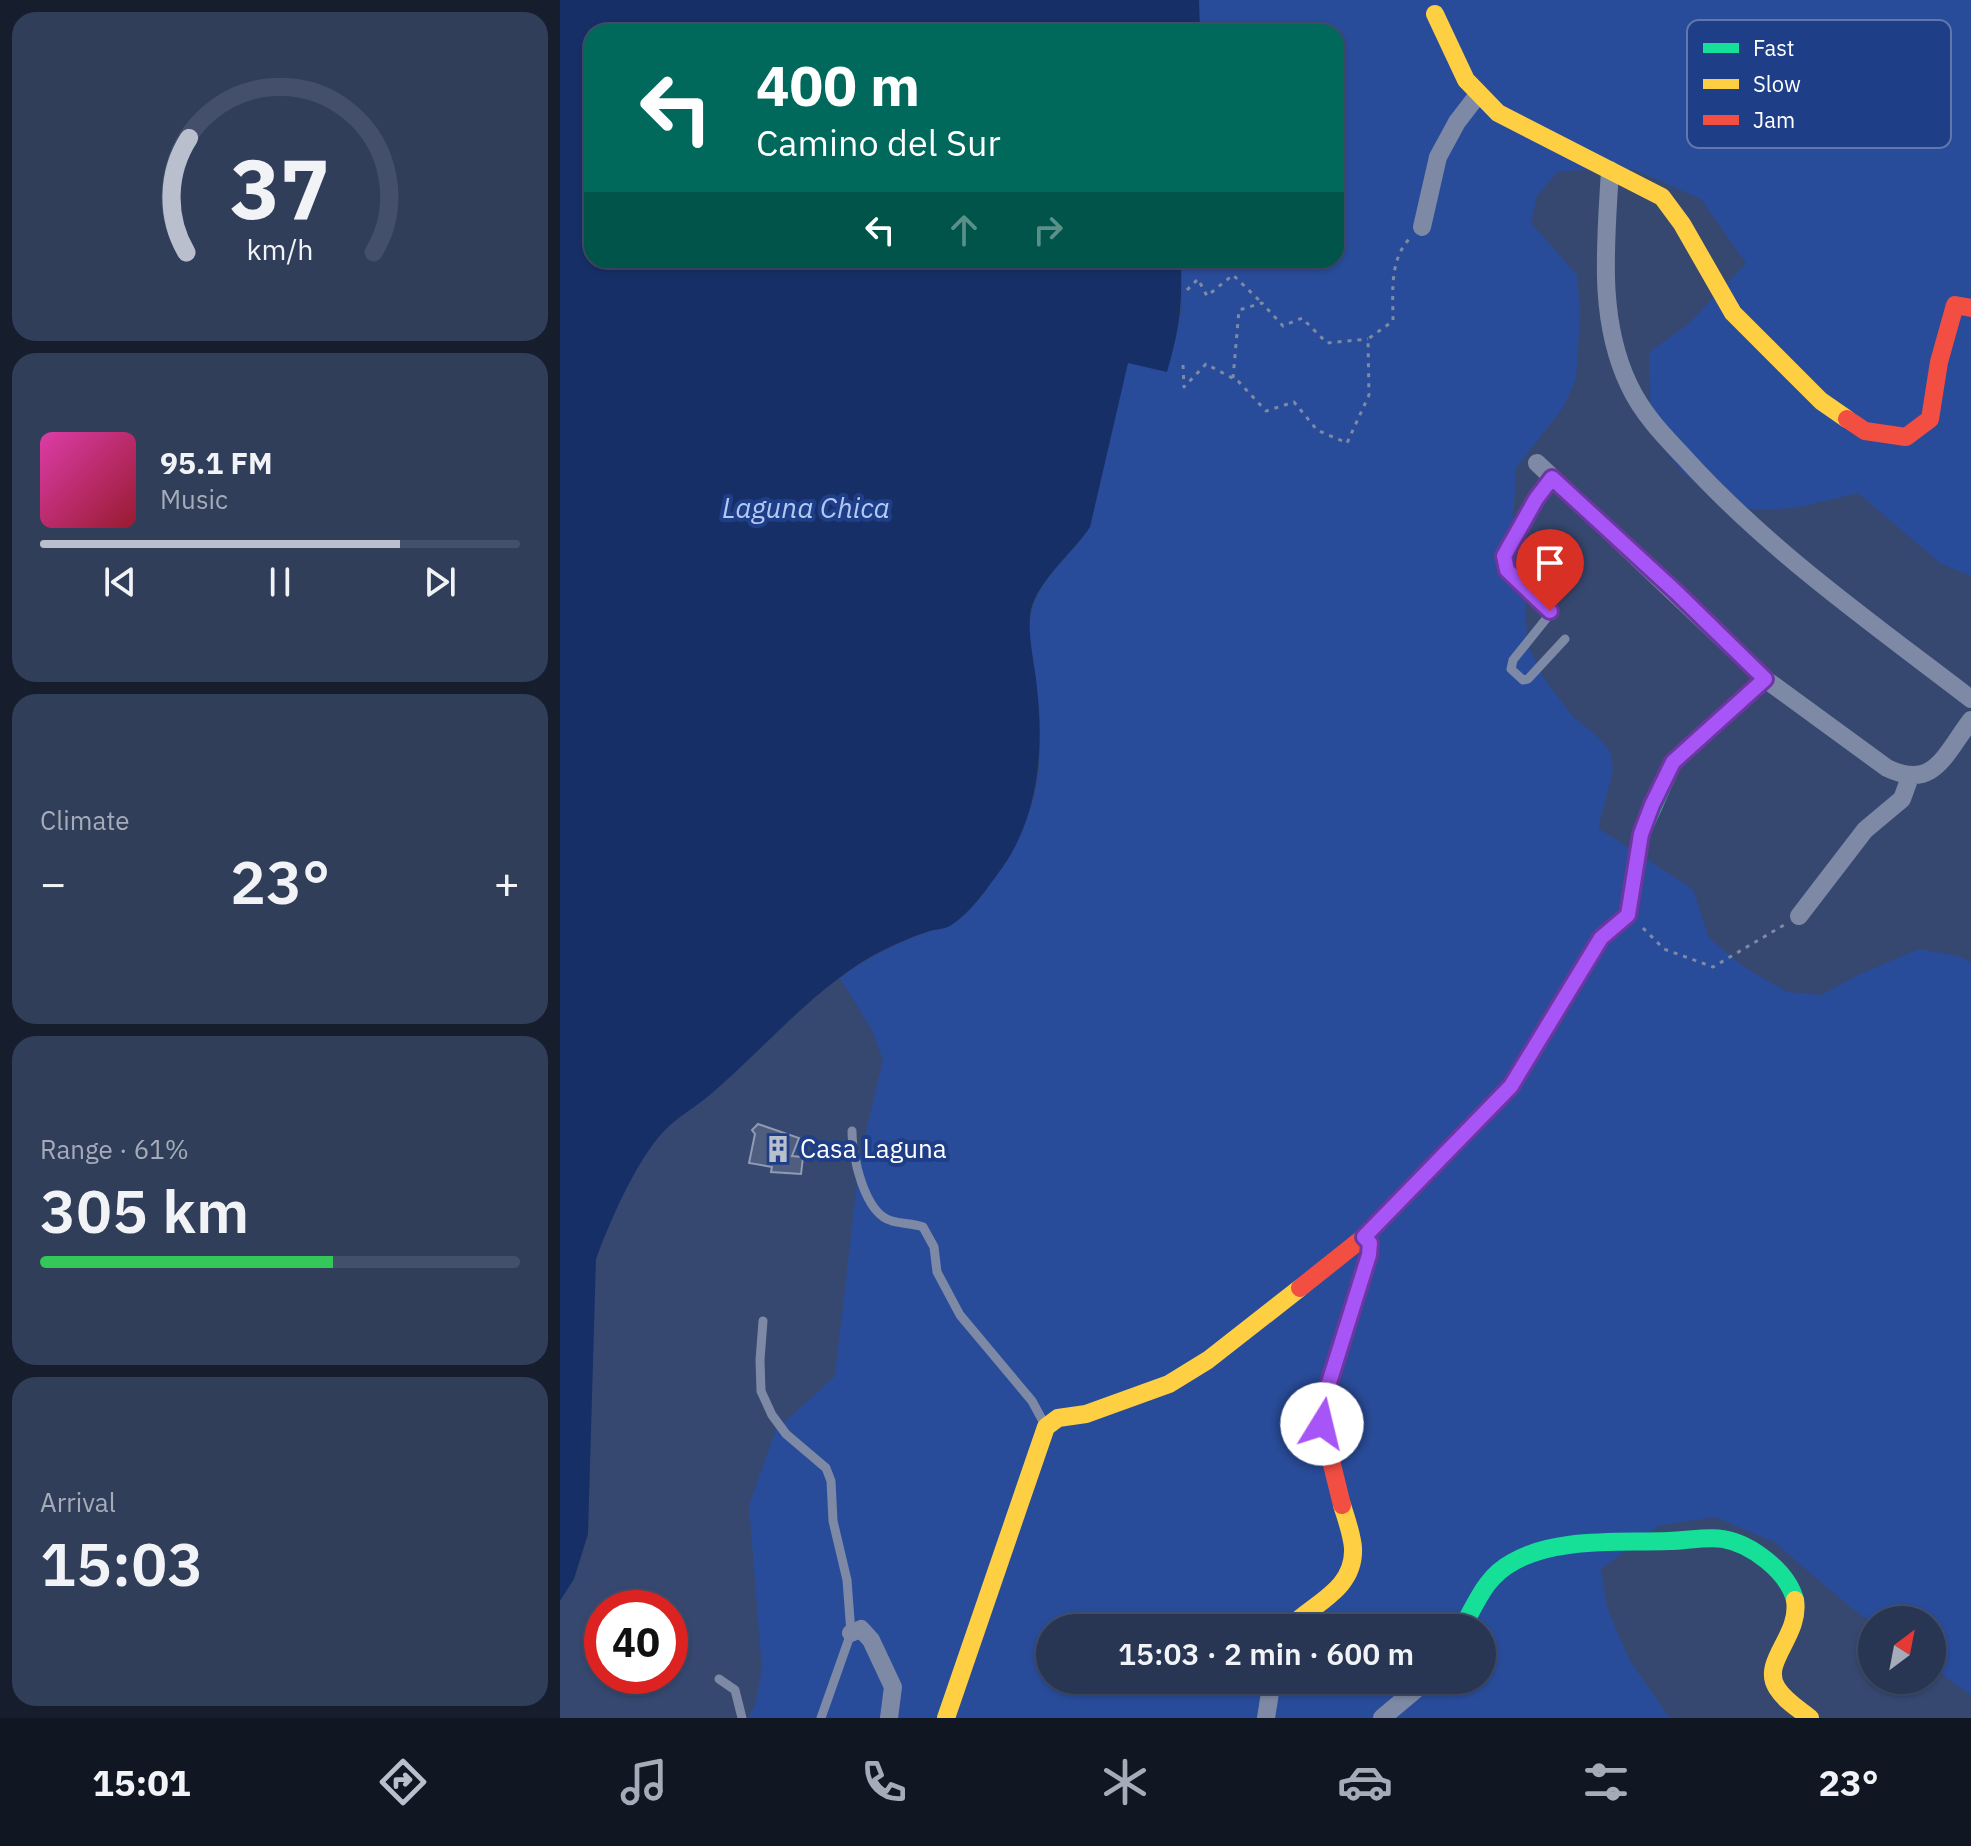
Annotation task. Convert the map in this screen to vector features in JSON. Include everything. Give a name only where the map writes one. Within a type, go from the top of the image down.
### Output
[{"type":"street","points":[[1435,14],[1463,78],[1477,96],[1498,113],[1662,197],[1682,224],[1733,313],[1821,401],[1865,431],[1906,437],[1930,419],[1939,362],[1955,305],[1971,308]]},
{"type":"street","points":[[1422,227],[1438,157],[1457,122],[1477,96]]},
{"type":"street","points":[[1610,170],[1605,293],[1628,384],[1648,418],[1715,492],[1797,565],[1971,699]]},
{"type":"street","points":[[1537,463],[1765,679],[1887,768],[1910,777],[1923,776],[1934,769],[1971,720]]},
{"type":"street","points":[[946,1718],[1046,1427],[1058,1418],[1086,1414],[1169,1384],[1208,1360],[1364,1237],[1511,1086],[1601,938],[1628,915],[1641,834],[1673,762],[1765,679]]},
{"type":"street","points":[[1799,916],[1865,830],[1902,799],[1910,777]]},
{"type":"street","points":[[1301,1614],[1338,1592],[1353,1565],[1353,1547],[1322,1424],[1323,1402],[1369,1255],[1370,1243],[1364,1237]]},
{"type":"street","points":[[1469,1614],[1498,1569],[1539,1550],[1560,1546],[1723,1539],[1744,1546],[1770,1563],[1788,1582],[1795,1597],[1797,1616],[1794,1629],[1772,1670],[1774,1683],[1810,1718]]},
{"type":"street","points":[[851,1633],[861,1629],[871,1640],[893,1687],[889,1718]]},
{"type":"street","points":[[1266,1718],[1270,1694]]},
{"type":"street","points":[[1382,1718],[1413,1694]]},
{"type":"lane","points":[[1552,478],[1536,499],[1504,556],[1507,570],[1550,611],[1549,618],[1513,660],[1511,669],[1523,680],[1528,679],[1565,639]]},
{"type":"lane","points":[[852,1131],[852,1151],[866,1194],[875,1209],[890,1221],[910,1222],[923,1227],[934,1247],[937,1272],[960,1315],[1032,1401],[1046,1427]]},
{"type":"lane","points":[[763,1321],[761,1391],[772,1415],[786,1434],[826,1468],[831,1481],[833,1521],[847,1580],[851,1633],[821,1718]]},
{"type":"lane","points":[[719,1679],[735,1690],[742,1718]]},
{"type":"path","points":[[1187,290],[1198,279],[1207,296],[1233,275],[1283,326],[1302,318],[1327,343],[1368,339],[1393,321],[1393,275],[1402,247],[1422,227]]},
{"type":"path","points":[[1233,379],[1238,350],[1239,310],[1262,303]]},
{"type":"path","points":[[1183,365],[1184,387],[1206,364],[1233,379],[1266,411],[1294,402],[1317,430],[1347,443],[1369,395],[1368,339]]},
{"type":"path","points":[[1628,915],[1664,949],[1713,967],[1799,916]]},
{"type":"shaded area","points":[[1199,0],[1971,0],[1971,576],[1940,563],[1858,493],[1795,508],[1755,510],[1722,498],[1685,475],[1651,432],[1649,352],[1687,325],[1746,263],[1701,199],[1633,169],[1558,171],[1537,196],[1531,223],[1577,275],[1580,312],[1576,379],[1563,408],[1516,468],[1512,539],[1524,578],[1527,643],[1545,680],[1574,718],[1610,751],[1613,771],[1598,828],[1693,889],[1709,938],[1744,967],[1787,992],[1821,995],[1919,949],[1958,956],[1971,962],[1971,1695],[1946,1677],[1946,1606],[1858,1606],[1858,1613],[1774,1542],[1715,1517],[1658,1526],[1601,1569],[1607,1608],[1630,1661],[1670,1718],[748,1718],[755,1706],[762,1669],[749,1505],[776,1430],[835,1376],[860,1157],[883,1060],[872,1030],[840,978],[892,947],[958,920],[985,892],[1005,861],[1029,812],[1037,786],[1040,725],[1030,642],[1032,610],[1042,587],[1090,527],[1128,362],[1167,371],[1182,310],[1181,268],[1344,268],[1344,24],[1200,24]]},
{"type":"water","name":"Laguna Chica","points":[[560,0],[1199,0],[1200,24],[584,24],[584,268],[1181,268],[1181,291],[1177,329],[1167,372],[1128,363],[1090,527],[1046,581],[1033,604],[1030,634],[1039,711],[1039,758],[1024,827],[1002,868],[958,920],[871,956],[836,980],[711,1094],[669,1126],[644,1158],[616,1210],[596,1259],[588,1534],[574,1579],[560,1601]]},
{"type":"building","name":"Casa Laguna","points":[[758,1124],[799,1138],[792,1156],[803,1157],[801,1174],[771,1172],[772,1167],[749,1163],[755,1134],[752,1130]]},
{"type":"traffic: fast","points":[[1364,1237],[1511,1086],[1601,938],[1628,915],[1641,834],[1673,762],[1765,679]]},
{"type":"traffic: fast","points":[[1470,1614],[1495,1575],[1513,1562],[1549,1548],[1589,1543],[1710,1538],[1734,1542],[1757,1553],[1777,1570],[1795,1600]]},
{"type":"traffic: slow","points":[[1435,14],[1466,80],[1498,113],[1662,197],[1682,224],[1733,313],[1821,401],[1847,419]]},
{"type":"traffic: slow","points":[[946,1718],[1046,1427],[1058,1418],[1086,1414],[1169,1384],[1208,1360],[1300,1288]]},
{"type":"traffic: slow","points":[[1305,1614],[1340,1585],[1352,1562],[1353,1548],[1342,1505]]},
{"type":"traffic: slow","points":[[1795,1600],[1792,1625],[1773,1668],[1773,1678],[1784,1697],[1810,1718]]},
{"type":"traffic: jam","points":[[1847,419],[1865,431],[1906,437],[1930,419],[1939,362],[1955,305],[1971,308]]},
{"type":"traffic: jam","points":[[1300,1288],[1364,1237],[1370,1243],[1369,1255],[1323,1402],[1322,1424],[1342,1505]]},
{"type":"place","name":"Casa Laguna","points":[[778,1149]]},
{"type":"route","points":[[1322,1424],[1323,1402],[1369,1255],[1370,1243],[1364,1237],[1511,1086],[1601,938],[1628,915],[1641,834],[1673,762],[1765,679],[1552,478],[1536,499],[1504,556],[1507,570],[1550,611]]}]
